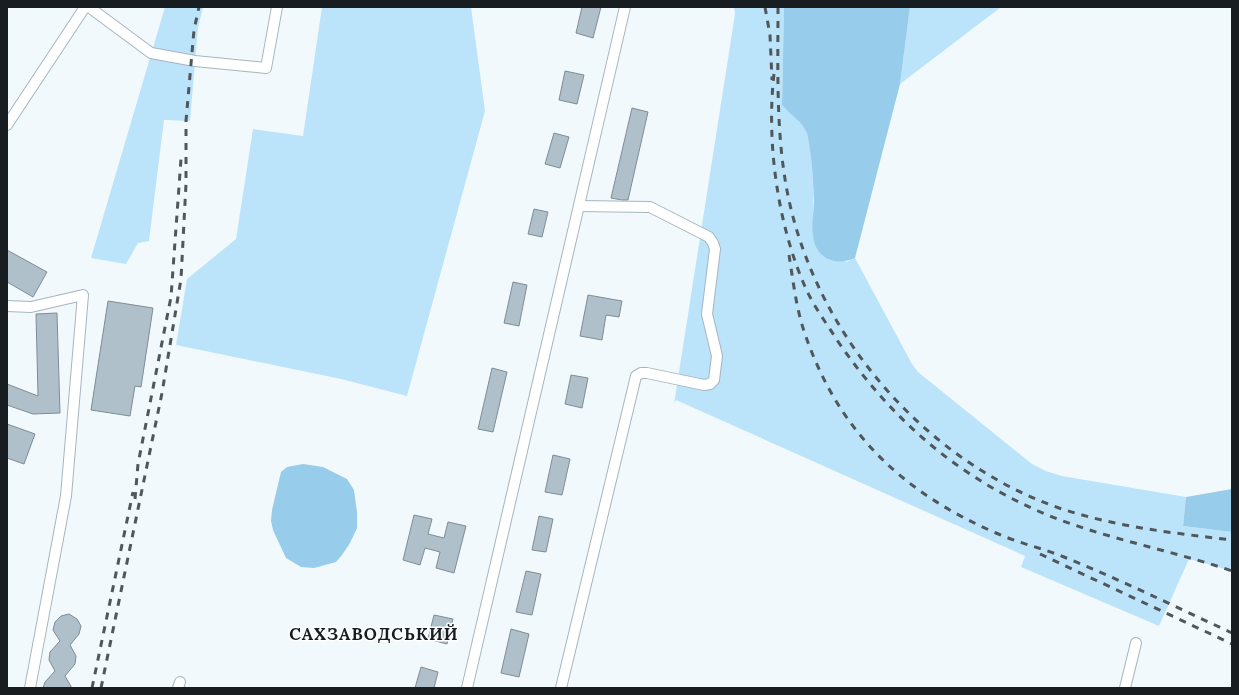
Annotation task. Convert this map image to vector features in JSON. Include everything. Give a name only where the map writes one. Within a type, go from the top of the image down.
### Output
[{"type":"street","points":[[7,125],[86,7]]},
{"type":"street","points":[[89,7],[151,53],[195,61],[266,68],[277,7]]},
{"type":"street","points":[[467,688],[625,7]]},
{"type":"street","points":[[561,688],[636,376],[641,372],[704,385],[710,384],[714,380],[718,356],[707,314],[716,249],[709,237],[650,207],[579,206]]},
{"type":"street","points":[[7,306],[32,307],[83,295],[66,496],[30,688]]},
{"type":"street","points":[[1125,688],[1136,643]]},
{"type":"shaded area","points":[[165,7],[203,7],[198,28],[190,121],[164,120],[149,241],[138,243],[126,264],[91,258]]},
{"type":"shaded area","points":[[322,7],[471,7],[485,111],[407,396],[341,379],[176,345],[187,279],[236,239],[253,129],[303,136]]},
{"type":"shaded area","points":[[734,7],[784,7],[782,105],[802,123],[806,132],[813,178],[813,236],[846,262],[855,258],[912,364],[918,372],[1032,464],[1046,471],[1062,476],[1186,497],[1183,526],[1232,532],[1232,571],[1189,559],[1159,626],[1021,567],[1025,556],[676,400],[674,404],[735,14]]},
{"type":"shaded area","points":[[784,7],[910,7],[900,84],[855,258],[848,261],[833,261],[827,258],[818,250],[815,243],[812,227],[814,201],[813,176],[807,134],[803,125],[782,105]]},
{"type":"shaded area","points":[[910,7],[1001,7],[900,84]]},
{"type":"shaded area","points":[[303,464],[323,467],[347,479],[354,490],[357,512],[357,528],[342,555],[336,562],[314,568],[301,567],[286,558],[273,530],[271,521],[272,510],[281,472],[287,467]]},
{"type":"shaded area","points":[[1232,489],[1232,532],[1183,526],[1186,497]]},
{"type":"building","points":[[582,7],[601,7],[593,38],[576,33]]},
{"type":"building","points":[[565,71],[584,75],[577,104],[559,100]]},
{"type":"building","points":[[632,108],[648,112],[628,200],[622,200],[611,198]]},
{"type":"building","points":[[554,133],[569,137],[560,168],[545,164]]},
{"type":"building","points":[[534,209],[548,212],[542,237],[528,234]]},
{"type":"building","points":[[7,250],[47,272],[33,297],[7,282]]},
{"type":"building","points":[[513,282],[527,285],[519,326],[504,323]]},
{"type":"building","points":[[588,295],[622,301],[619,317],[606,315],[602,340],[580,336]]},
{"type":"building","points":[[108,301],[153,308],[141,387],[135,386],[130,416],[91,410]]},
{"type":"building","points":[[57,313],[60,413],[33,414],[7,405],[7,384],[38,396],[36,314]]},
{"type":"building","points":[[492,368],[507,372],[493,432],[478,429]]},
{"type":"building","points":[[571,375],[588,378],[582,408],[565,404]]},
{"type":"building","points":[[7,424],[35,434],[24,464],[7,458]]},
{"type":"building","points":[[553,455],[570,459],[562,495],[545,492]]},
{"type":"building","points":[[414,515],[432,519],[428,534],[444,538],[448,522],[466,526],[454,573],[436,568],[440,552],[425,548],[420,565],[403,560]]},
{"type":"building","points":[[539,516],[553,519],[546,552],[532,550]]},
{"type":"building","points":[[526,571],[541,574],[532,615],[516,612]]},
{"type":"building","points":[[69,614],[77,619],[81,626],[79,634],[70,645],[76,656],[75,664],[65,676],[72,688],[43,688],[45,682],[55,671],[49,660],[50,652],[60,641],[53,630],[55,622],[61,616]]},
{"type":"building","points":[[434,615],[453,619],[447,644],[428,639]]},
{"type":"building","points":[[511,629],[529,634],[519,677],[501,673]]},
{"type":"building","points":[[421,667],[438,672],[434,688],[415,688]]},
{"type":"railway","points":[[101,688],[162,393],[181,279],[186,184],[186,121],[194,30],[199,7]]},
{"type":"railway","points":[[765,7],[770,35],[772,80]]},
{"type":"railway","points":[[778,7],[778,93],[780,137],[785,179],[798,233],[818,285],[845,334],[878,380],[917,421],[960,456],[1008,486],[1059,508],[1080,515],[1123,525],[1232,540]]},
{"type":"railway","points":[[774,74],[772,101],[773,156],[788,240],[807,291],[821,316],[857,368],[878,393],[925,440],[950,460],[1007,496],[1038,511],[1085,529],[1232,571]]},
{"type":"railway","points":[[135,499],[138,464],[171,297],[181,159]]},
{"type":"railway","points":[[789,255],[801,322],[818,366],[835,399],[854,428],[877,454],[902,477],[931,498],[962,517],[1013,540],[1056,554],[1085,566],[1232,633]]},
{"type":"railway","points":[[92,688],[133,492]]},
{"type":"railway","points":[[1040,554],[1232,644]]},
{"type":"district","name":"САХЗАВОДСЬКИЙ","points":[[374,634]]}]
